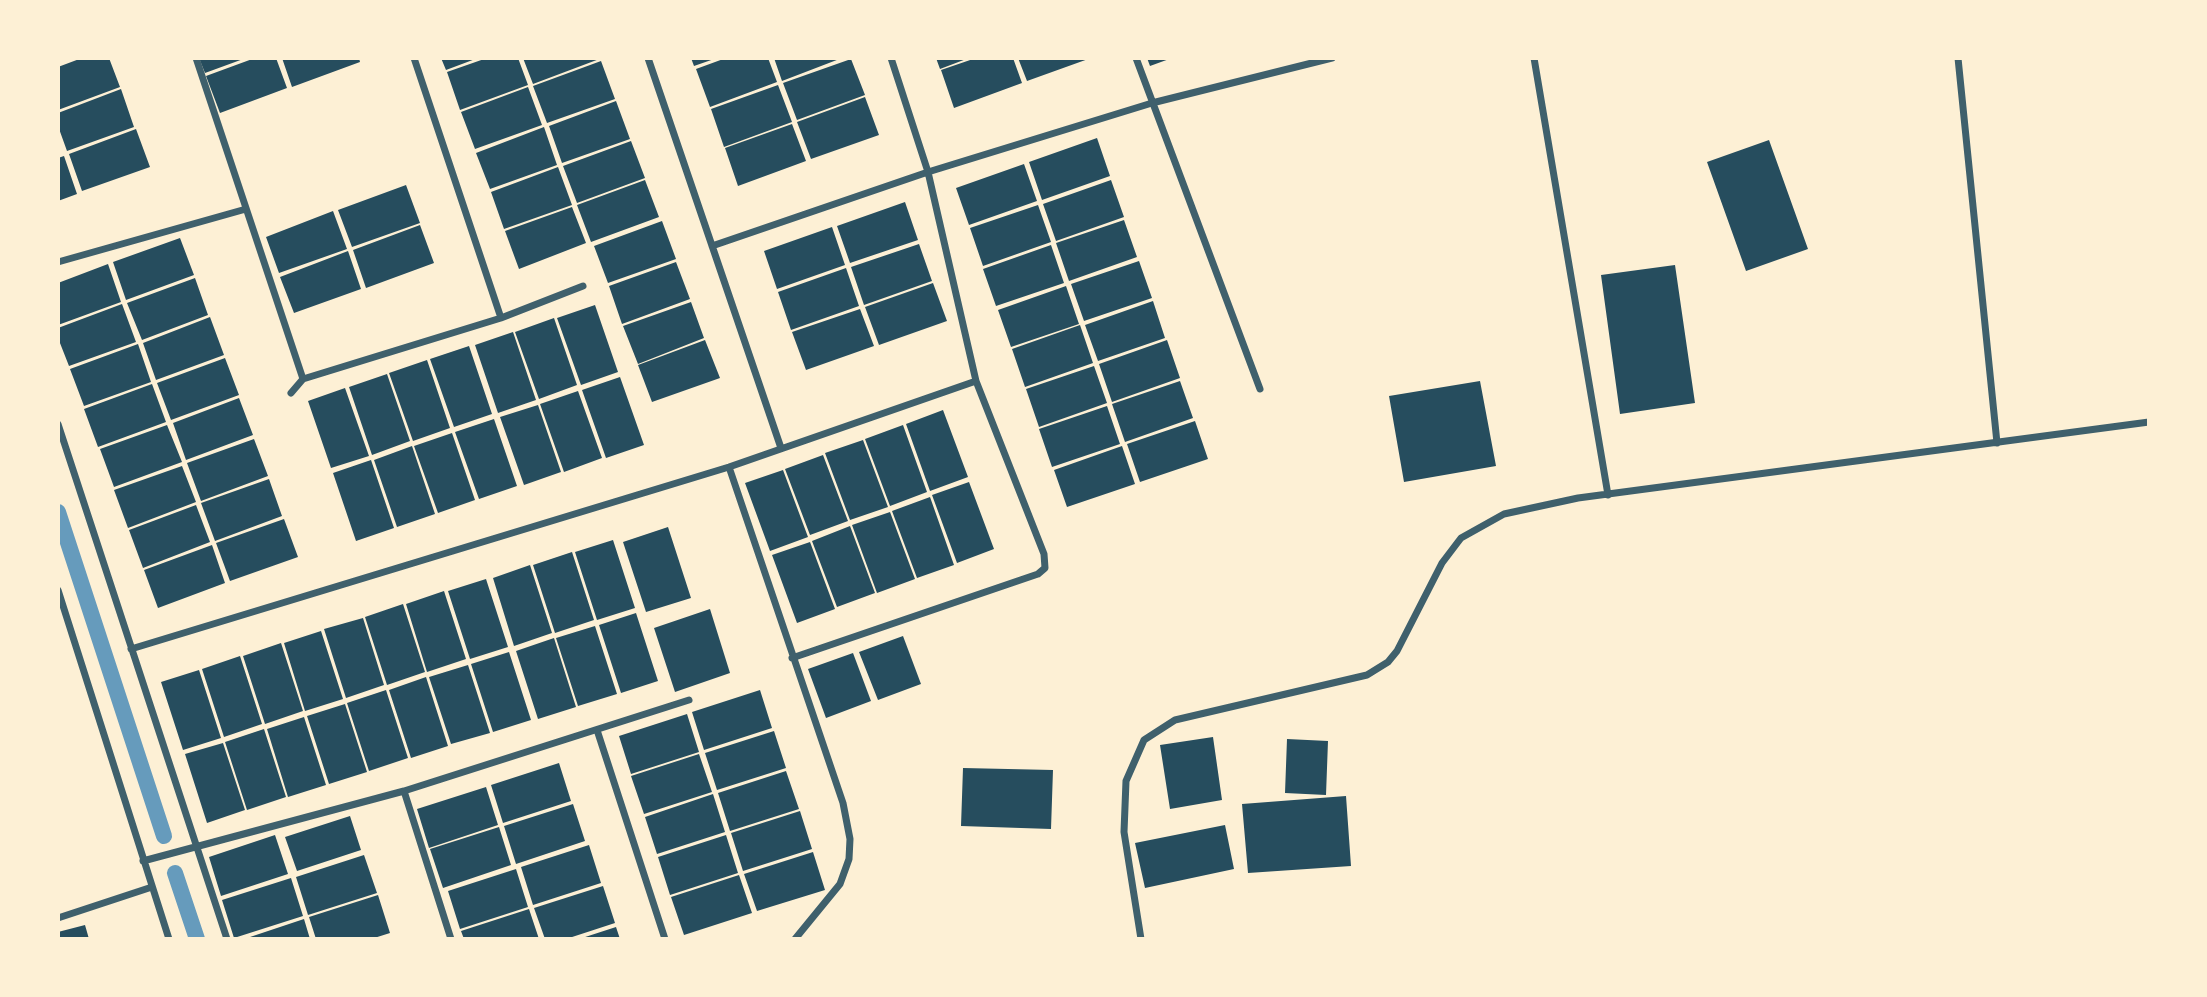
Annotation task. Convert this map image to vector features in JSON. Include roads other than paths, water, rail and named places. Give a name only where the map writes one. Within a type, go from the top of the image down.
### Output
[{"type":"street","points":[[196,58],[303,379]]},
{"type":"street","points":[[414,58],[501,318]]},
{"type":"street","points":[[648,58],[781,448]]},
{"type":"street","points":[[792,658],[1038,574],[1045,568],[1044,554],[976,381],[928,173],[891,58]]},
{"type":"street","points":[[1136,58],[1261,389]]},
{"type":"street","points":[[712,246],[928,173],[1152,103],[1332,58]]},
{"type":"street","points":[[1534,58],[1608,495]]},
{"type":"street","points":[[1958,58],[1997,443]]},
{"type":"street","points":[[58,262],[246,209]]},
{"type":"street","points":[[292,393],[303,379],[501,318],[583,286]]},
{"type":"street","points":[[131,649],[729,467],[976,381]]},
{"type":"street","points":[[1141,939],[1124,832],[1126,781],[1144,740],[1175,720],[1367,675],[1388,662],[1397,651],[1441,563],[1461,538],[1504,514],[1578,498],[2149,422]]},
{"type":"street","points":[[58,424],[227,939]]},
{"type":"street","points":[[729,467],[843,803],[850,839],[849,859],[840,884],[795,939]]},
{"type":"street","points":[[58,590],[169,939]]},
{"type":"street","points":[[143,862],[196,845],[404,791],[689,700]]},
{"type":"street","points":[[597,730],[665,939]]},
{"type":"street","points":[[404,791],[451,939]]},
{"type":"street","points":[[58,918],[152,887]]},
{"type":"waterway","points":[[58,512],[164,836]]},
{"type":"waterway","points":[[175,873],[197,939]]}]
